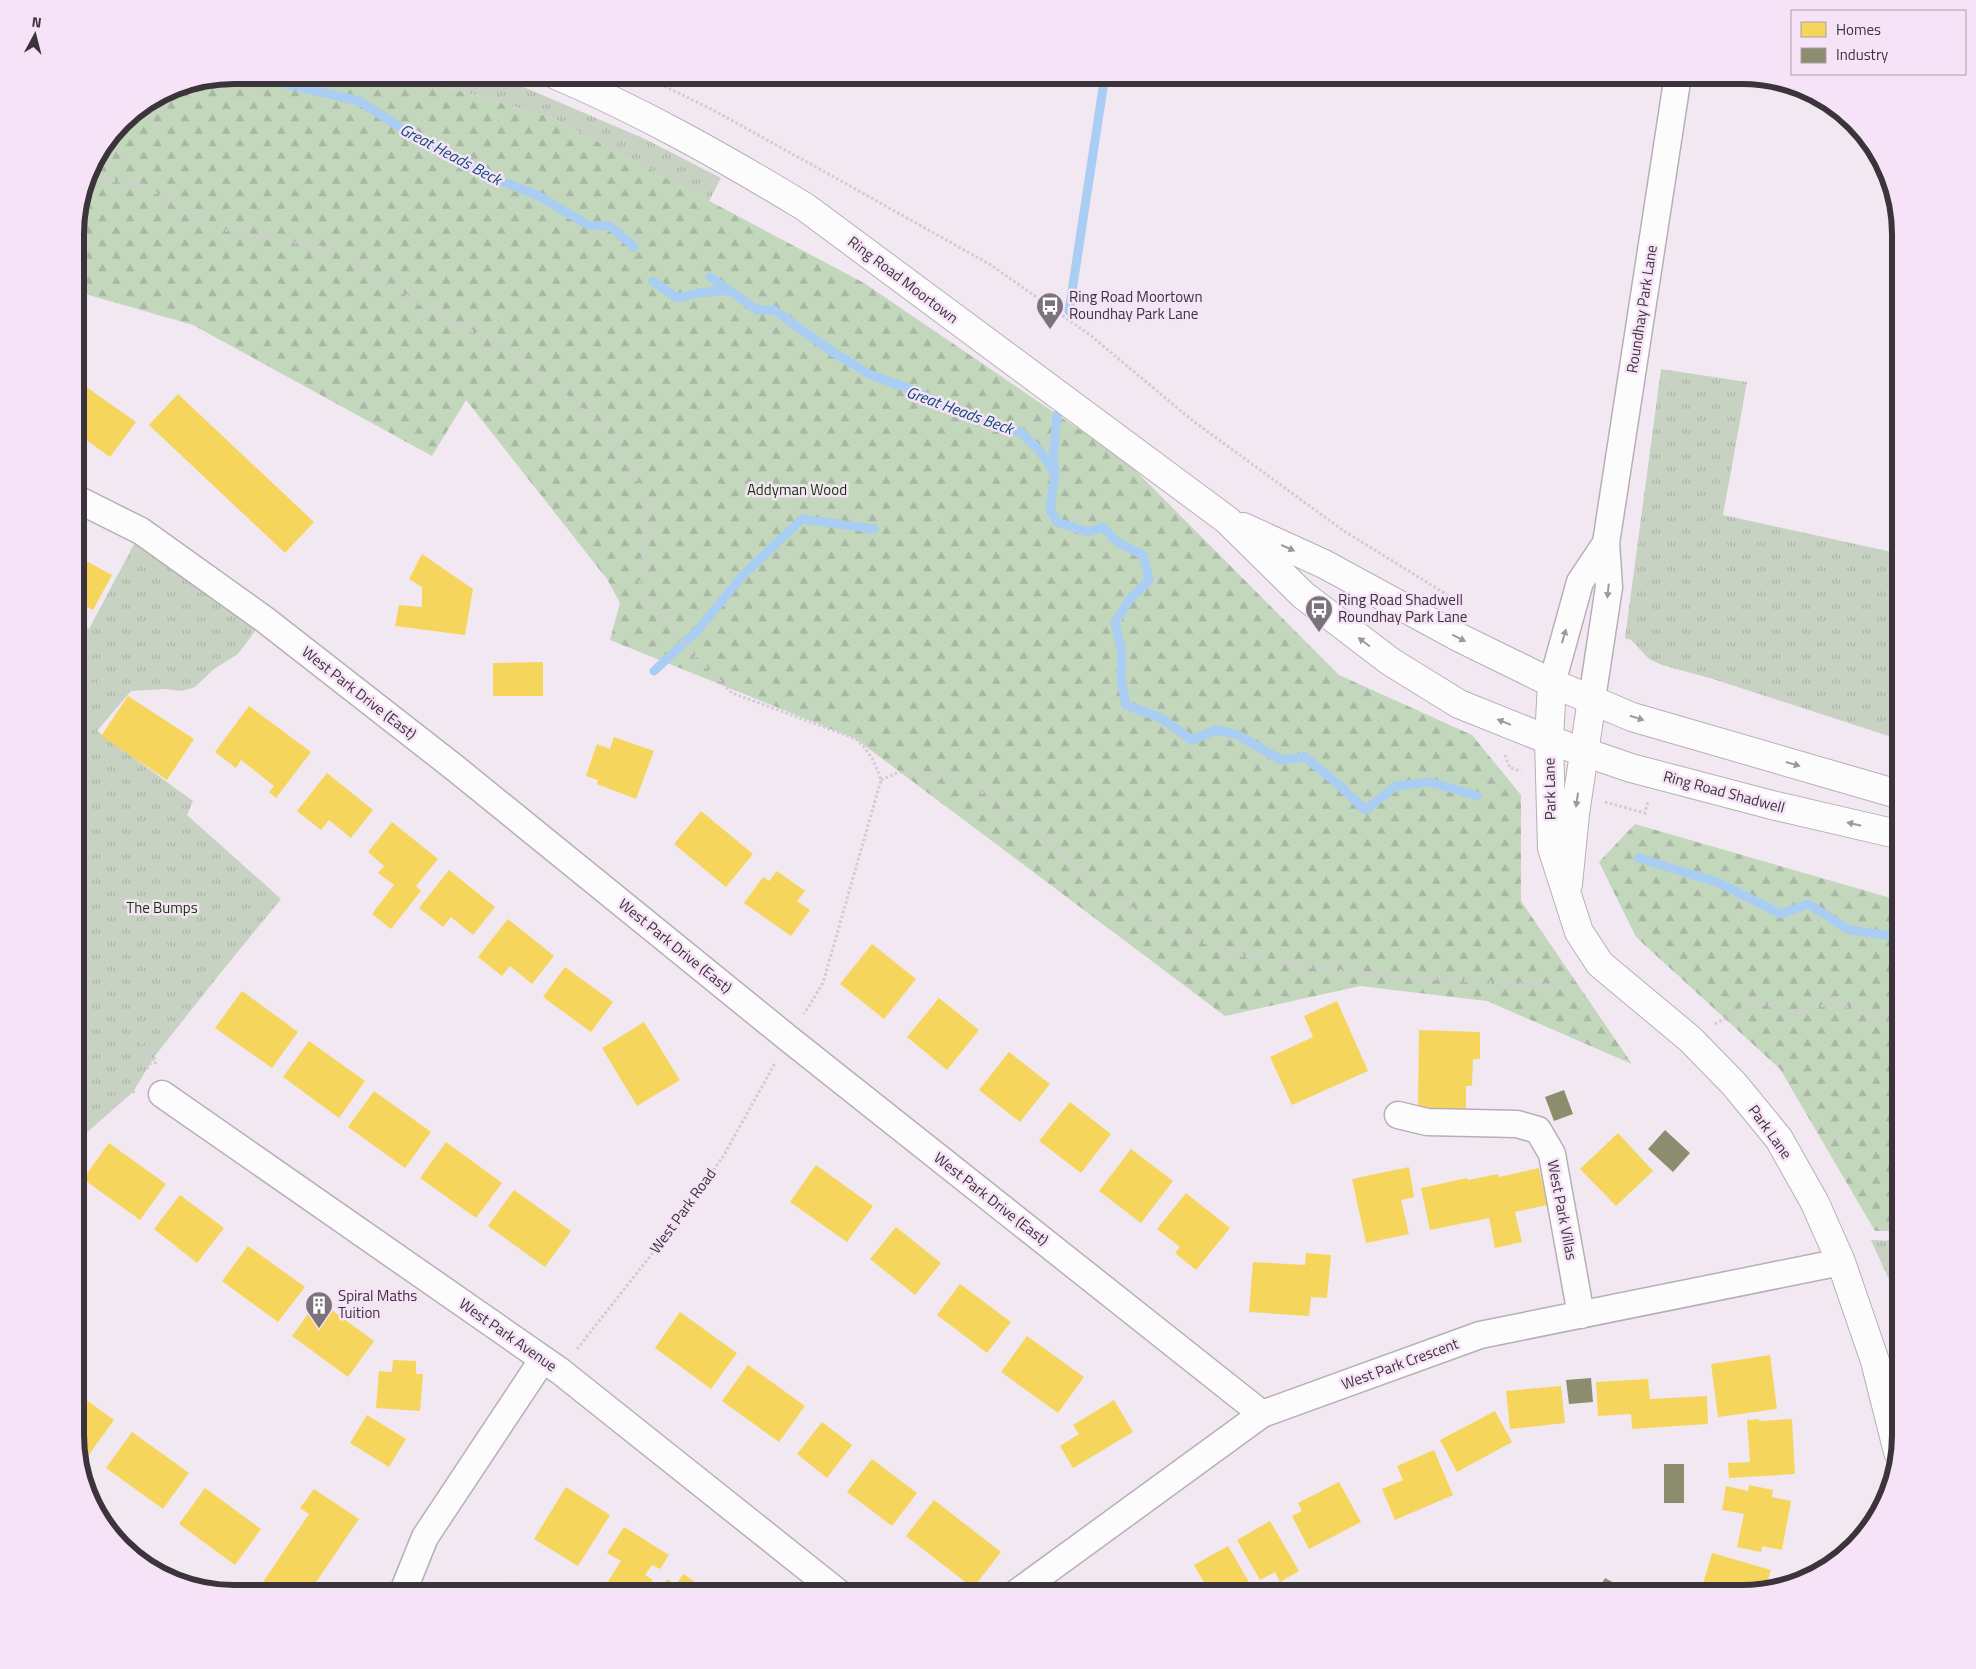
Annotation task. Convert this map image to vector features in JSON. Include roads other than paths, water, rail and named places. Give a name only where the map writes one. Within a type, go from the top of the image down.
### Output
[{"type":"main road","name":"Ring Road Moortown","points":[[575,84],[664,126],[732,163],[804,207],[1228,520],[1303,595],[1392,662],[1459,704],[1549,740]]},
{"type":"main road","name":"Ring Road Moortown","points":[[1228,520],[1324,564],[1460,638],[1552,683],[1592,699]]},
{"type":"main road","name":"Park Lane","points":[[1552,683],[1549,740],[1552,848],[1579,932],[1600,964],[1690,1039],[1734,1084],[1779,1139],[1815,1203],[1841,1262],[1875,1360],[1892,1428]]},
{"type":"main road","name":"Park Lane","points":[[1566,895],[1592,699]]},
{"type":"main road","points":[[1592,699],[1632,717],[1892,792]]},
{"type":"main road","name":"Ring Road Shadwell","points":[[1549,740],[1631,768],[1892,834]]},
{"type":"street","name":"Roundhay Park Lane","points":[[1592,699],[1609,587],[1606,543],[1677,84]]},
{"type":"street","name":"West Park Drive (East)","points":[[84,503],[140,531],[224,590],[455,768],[789,1039],[1262,1414]]},
{"type":"street","name":"Roundhay Park Lane","points":[[1552,683],[1565,630],[1580,582],[1606,543]]},
{"type":"street","name":"West Park Avenue","points":[[162,1094],[552,1365],[829,1585]]},
{"type":"street","name":"West Park Villas","points":[[1398,1116],[1428,1122],[1517,1124],[1538,1130],[1552,1154],[1582,1315]]},
{"type":"street","name":"West Park Crescent","points":[[1027,1585],[1262,1414],[1480,1335],[1841,1262]]},
{"type":"street","points":[[405,1585],[424,1537],[552,1365]]},
{"type":"waterway","name":"Great Heads Beck","points":[[287,84],[359,101],[428,145],[481,173],[539,196],[588,225],[610,226],[634,247]]},
{"type":"waterway","points":[[1069,311],[1104,84]]},
{"type":"waterway","name":"Great Heads Beck","points":[[710,277],[757,310],[774,310],[834,353],[871,375],[910,389],[971,417],[1021,432],[1039,450],[1055,474],[1050,509],[1057,522],[1088,532],[1103,527],[1117,542],[1143,555],[1149,580],[1129,600],[1115,623],[1122,652],[1121,678],[1126,705],[1161,718],[1192,740],[1216,730],[1236,734],[1281,760],[1305,757],[1338,784],[1365,810],[1396,786],[1430,782],[1477,796]]},
{"type":"waterway","name":"Great Heads Beck","points":[[653,281],[677,298],[709,292],[729,291]]},
{"type":"waterway","points":[[1055,472],[1053,459],[1057,415]]},
{"type":"waterway","name":"Great Heads Beck","points":[[654,671],[697,631],[743,575],[802,519],[874,529]]},
{"type":"waterway","name":"Great Heads Beck","points":[[1639,858],[1719,883],[1781,914],[1808,904],[1849,930],[1892,937]]},
{"type":"place","name":"Ring Road Moortown Roundhay Park Lane","points":[[1050,330]]},
{"type":"place","name":"Ring Road Shadwell Roundhay Park Lane","points":[[1319,633]]},
{"type":"place","name":"Spiral Maths Tuition","points":[[319,1329]]},
{"type":"park label","name":"Addyman Wood","points":[[797,490]]},
{"type":"park label","name":"The Bumps","points":[[162,908]]}]
